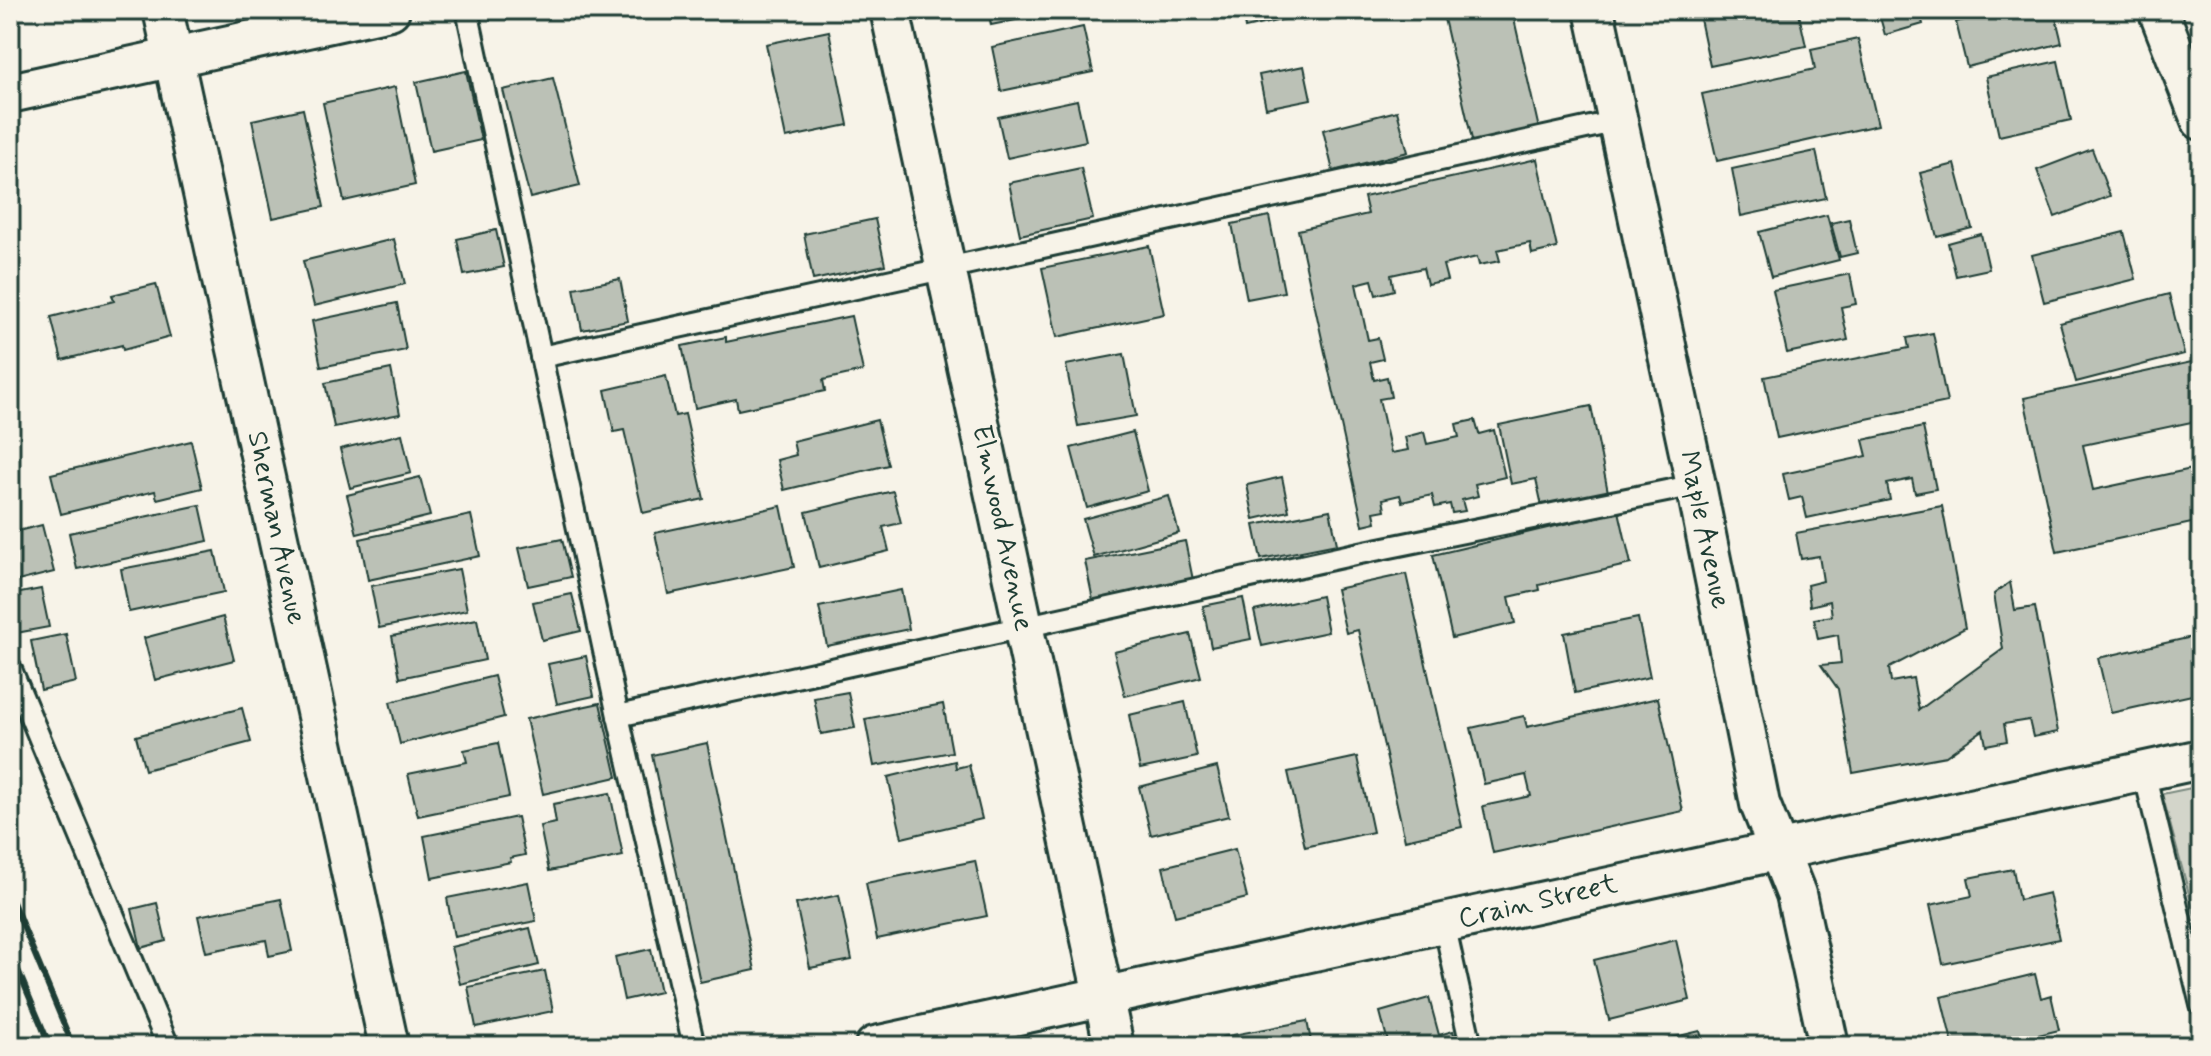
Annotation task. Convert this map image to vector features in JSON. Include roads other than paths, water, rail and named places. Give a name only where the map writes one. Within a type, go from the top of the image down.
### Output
[{"type":"street","name":"Sherman Avenue","points":[[163,10],[389,1046]]},
{"type":"street","points":[[10,93],[390,10]]},
{"type":"street","name":"Elmwood Avenue","points":[[890,10],[1114,1046]]},
{"type":"street","name":"Maple Avenue","points":[[1594,10],[1696,485],[1760,804],[1796,894],[1829,1046]]},
{"type":"street","points":[[2158,10],[2201,120]]},
{"type":"street","name":"Crain Street","points":[[875,1046],[2201,759]]},
{"type":"lane","points":[[467,10],[618,716],[694,1046]]},
{"type":"lane","points":[[541,357],[1618,121]]},
{"type":"lane","points":[[618,716],[1360,553],[1696,485]]},
{"type":"lane","points":[[10,667],[168,1046]]},
{"type":"lane","points":[[2144,772],[2201,1005]]},
{"type":"lane","points":[[1444,923],[1471,1046]]},
{"type":"railway","points":[[10,895],[73,1046]]},
{"type":"railway","points":[[10,951],[50,1046]]}]
